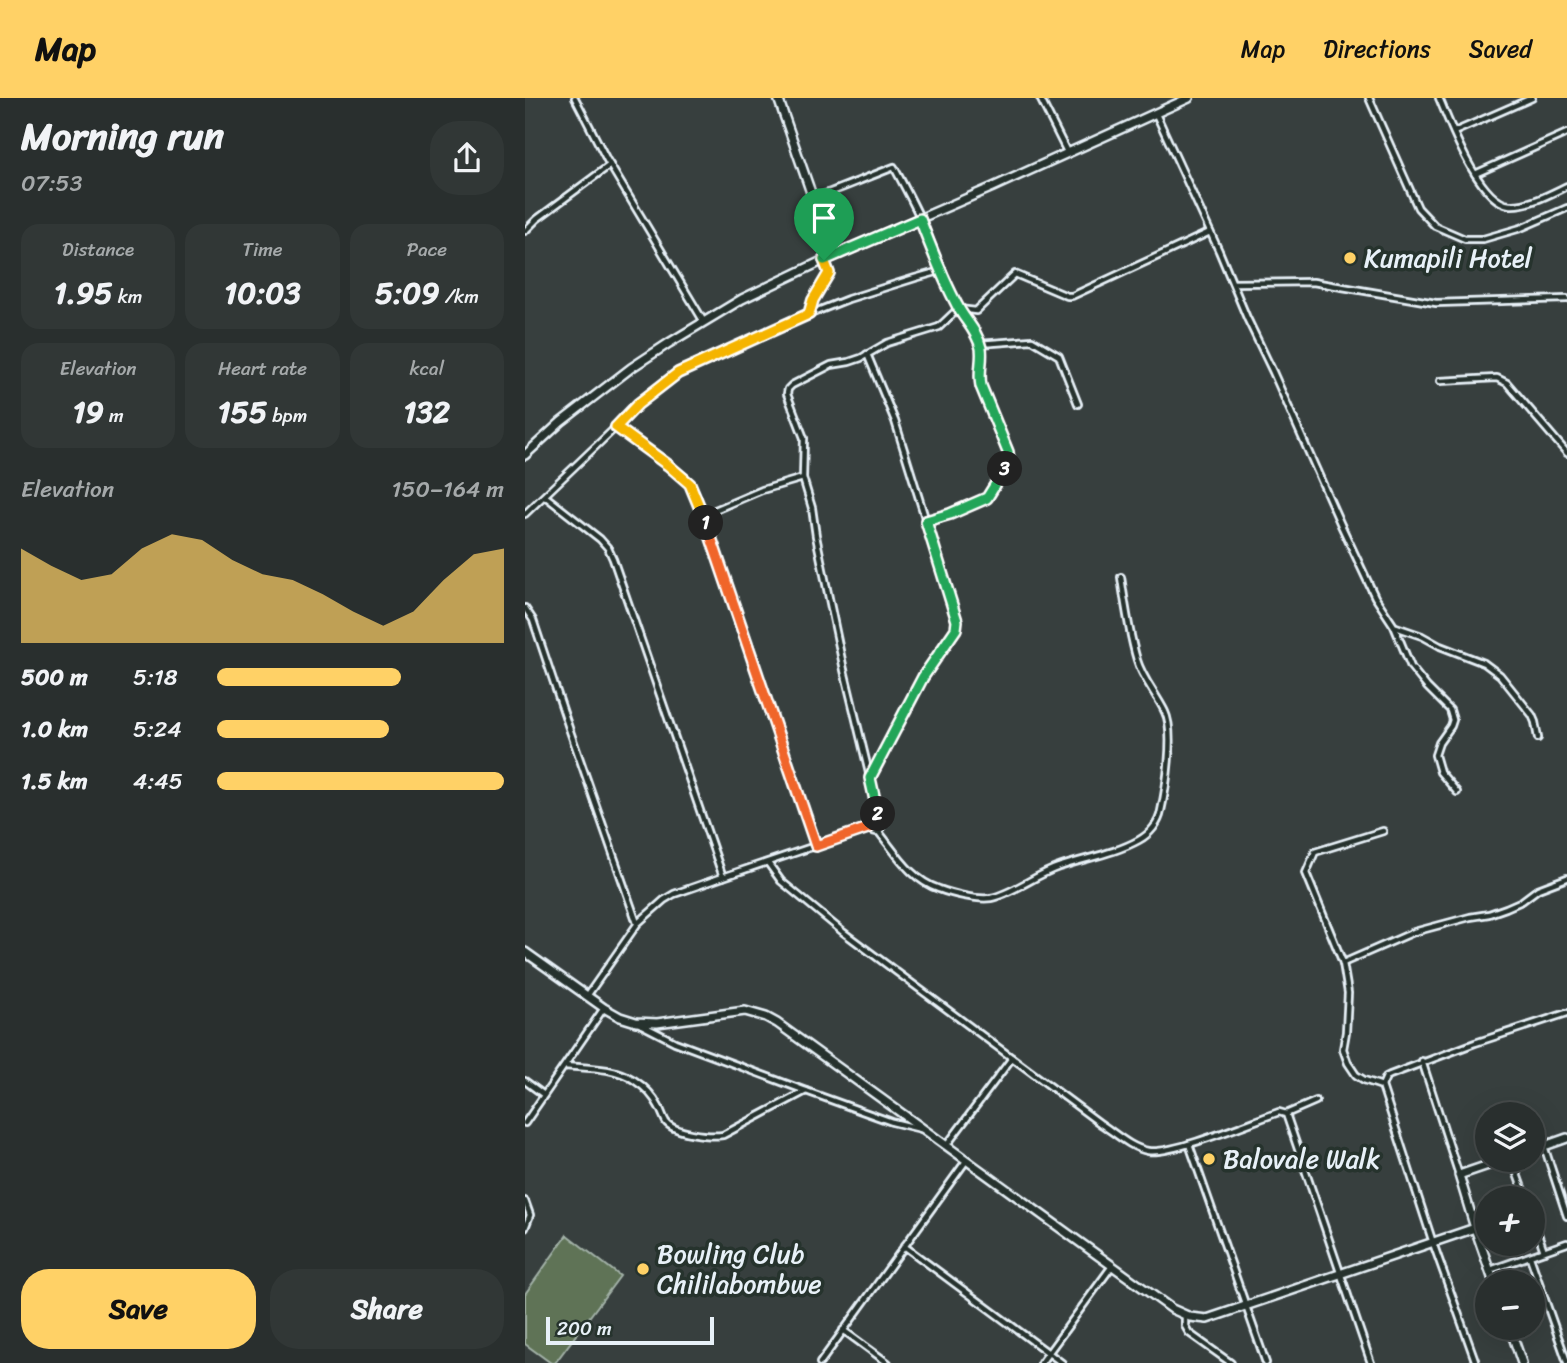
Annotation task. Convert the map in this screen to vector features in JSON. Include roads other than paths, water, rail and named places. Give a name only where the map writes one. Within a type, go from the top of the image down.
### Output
[{"type":"street","points":[[575,98],[610,165],[704,322]]},
{"type":"street","points":[[778,98],[833,256]]},
{"type":"street","points":[[1040,98],[1067,152]]},
{"type":"street","points":[[525,455],[597,393],[659,349],[772,283],[1189,98]]},
{"type":"street","points":[[1369,98],[1418,208],[1435,226],[1465,239],[1483,239],[1521,228],[1567,208]]},
{"type":"street","points":[[1439,98],[1465,158],[1489,192],[1501,202],[1509,205],[1525,203],[1567,186]]},
{"type":"street","points":[[1454,132],[1532,98]]},
{"type":"street","points":[[1155,113],[1375,597],[1394,626],[1417,677],[1450,710],[1453,720],[1435,755],[1440,772],[1457,792]]},
{"type":"street","points":[[1475,174],[1567,133]]},
{"type":"street","points":[[525,231],[537,219],[610,165]]},
{"type":"street","points":[[813,199],[894,167],[920,219],[958,309],[969,322],[979,344],[981,386],[1008,452],[1009,461],[987,498],[926,521]]},
{"type":"street","points":[[958,309],[976,312],[1016,274],[1072,296],[1210,232]]},
{"type":"street","points":[[809,314],[813,300],[829,273],[824,260]]},
{"type":"street","points":[[525,514],[638,404],[678,373],[809,314],[940,271]]},
{"type":"street","points":[[1233,283],[1313,282],[1436,303],[1567,299]]},
{"type":"street","points":[[878,831],[881,828],[880,823],[841,659],[812,508],[803,478],[804,438],[787,394],[792,385],[831,365],[861,358],[887,344],[939,327],[958,309]]},
{"type":"street","points":[[979,344],[1032,340],[1059,356],[1078,404]]},
{"type":"street","points":[[867,354],[895,421],[957,621],[956,629],[923,677],[870,778]]},
{"type":"street","points":[[1440,381],[1497,378],[1507,383],[1567,453]]},
{"type":"street","points":[[616,427],[690,484],[816,846]]},
{"type":"street","points":[[703,515],[762,490],[803,478]]},
{"type":"street","points":[[545,496],[608,548],[723,877]]},
{"type":"street","points":[[871,827],[878,831],[905,866],[928,885],[985,898],[1003,894],[1058,867],[1110,853],[1142,839],[1154,828],[1162,808],[1169,755],[1167,715],[1137,663],[1121,577]]},
{"type":"street","points":[[525,608],[533,620],[569,731],[638,923]]},
{"type":"street","points":[[1394,626],[1484,663],[1500,675],[1532,715],[1538,738]]},
{"type":"street","points":[[587,996],[638,923],[663,900],[871,827],[873,822],[880,823]]},
{"type":"street","points":[[1382,1086],[1358,1077],[1348,1063],[1343,1049],[1348,993],[1343,963],[1306,873],[1315,852],[1383,831]]},
{"type":"street","points":[[768,863],[781,881],[814,909],[1101,1124],[1137,1147],[1155,1152],[1189,1144],[1279,1112],[1286,1114],[1316,1101]]},
{"type":"street","points":[[1343,963],[1415,932],[1506,908],[1522,901],[1538,889],[1567,878]]},
{"type":"street","points":[[525,952],[604,1008],[675,1042],[892,1122],[924,1129]]},
{"type":"street","points":[[525,1123],[604,1008]]},
{"type":"street","points":[[636,1022],[657,1023],[745,1011],[778,1023],[1172,1309],[1185,1315],[1207,1319],[1475,1228],[1422,1061]]},
{"type":"street","points":[[1476,1363],[1433,1243],[1382,1086],[1386,1077],[1422,1061],[1567,1013]]},
{"type":"street","points":[[946,1146],[1012,1058]]},
{"type":"street","points":[[565,1066],[611,1070],[624,1074],[651,1093],[669,1125],[675,1129],[715,1136],[743,1126],[806,1091]]},
{"type":"street","points":[[525,1081],[544,1095]]},
{"type":"street","points":[[1286,1114],[1371,1363]]},
{"type":"street","points":[[1545,1146],[1567,1138]]},
{"type":"street","points":[[1189,1144],[1266,1363]]},
{"type":"street","points":[[1545,1149],[1567,1216]]},
{"type":"street","points":[[820,1363],[966,1161]]},
{"type":"street","points":[[1459,1175],[1475,1170]]},
{"type":"street","points":[[525,1201],[530,1214],[525,1228]]},
{"type":"street","points":[[1545,1251],[1567,1243]]},
{"type":"street","points":[[904,1246],[1062,1363]]},
{"type":"street","points":[[1485,1256],[1490,1270],[1531,1257],[1567,1362]]},
{"type":"street","points":[[1041,1363],[1112,1266]]},
{"type":"street","points":[[1185,1315],[1185,1326],[1189,1334],[1231,1363]]},
{"type":"street","points":[[843,1330],[888,1363]]},
{"type":"street","points":[[1514,1340],[1522,1363]]},
{"type":"place","name":"Kumapili Hotel","points":[[1350,258]]},
{"type":"place","name":"Balovale Walk","points":[[1209,1159]]},
{"type":"place","name":"Bowling Club Chililabombwe","points":[[643,1269]]}]
